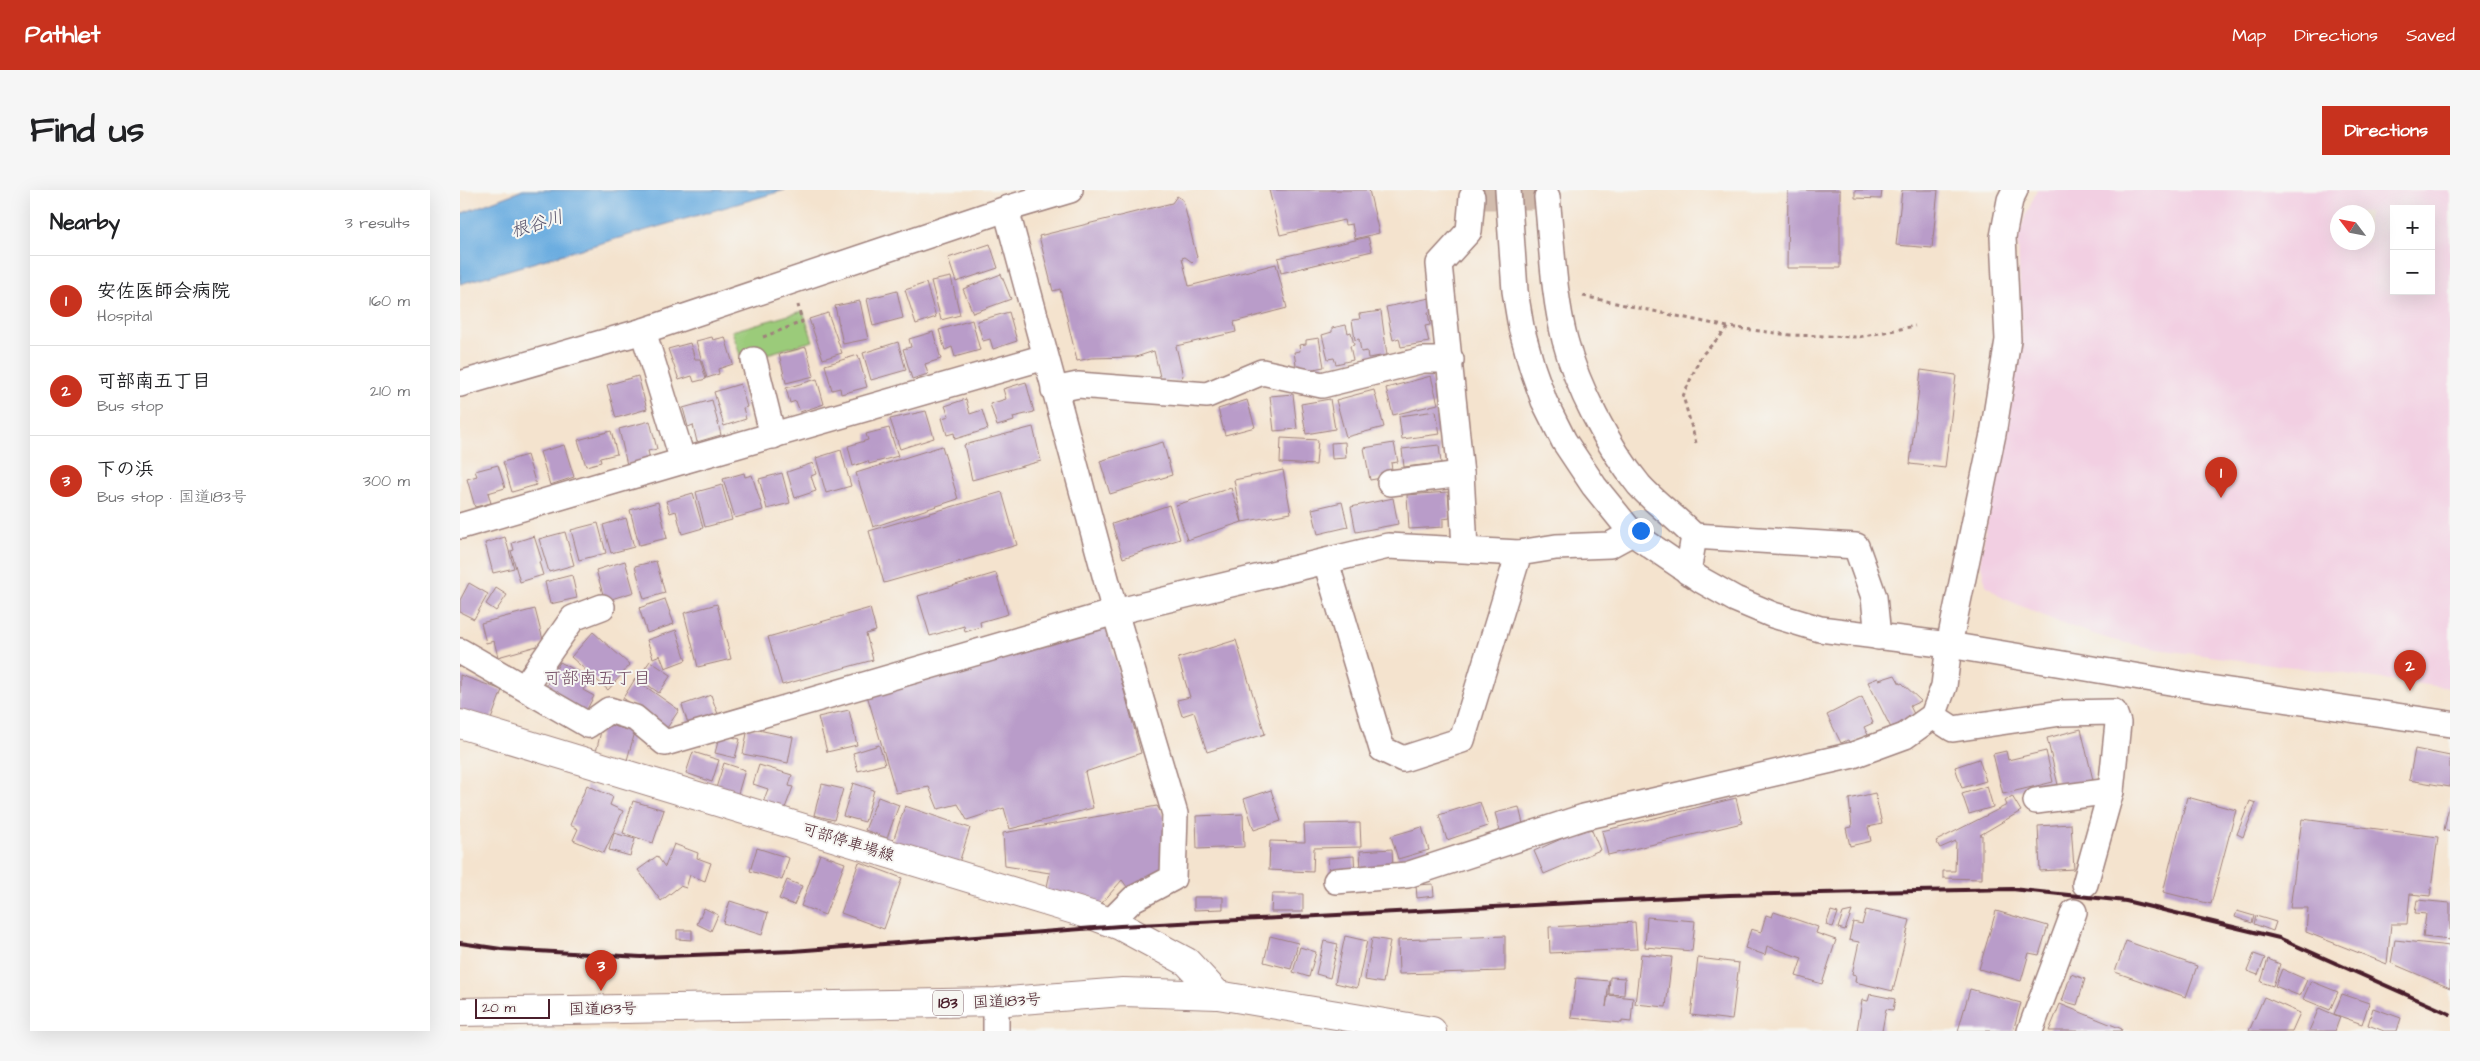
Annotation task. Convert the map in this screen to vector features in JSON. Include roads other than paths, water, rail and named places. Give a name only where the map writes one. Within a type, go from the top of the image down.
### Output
[{"type":"main road","name":"可部停車場線","points":[[460,724],[1110,922],[1187,962],[1218,995]]},
{"type":"main road","name":"国道183号","points":[[460,1012],[996,1002],[1123,992],[1218,995],[1425,1030]]},
{"type":"street","points":[[460,384],[643,331],[1006,208],[1070,190]]},
{"type":"street","points":[[1508,190],[1515,290],[1521,327],[1544,401],[1564,441],[1594,486],[1632,533],[1688,572],[1735,599],[1773,615],[1820,629],[1949,645],[2192,685],[2450,724]]},
{"type":"street","points":[[1336,881],[1407,875],[1584,817],[1852,755],[1905,736],[1933,716],[1944,686],[1949,645],[1993,434],[2008,340],[2003,237],[2010,200],[2016,190]]},
{"type":"street","points":[[1465,548],[1461,474],[1451,360],[1439,264],[1468,232],[1472,197]]},
{"type":"street","points":[[1547,198],[1557,290],[1565,340],[1584,391],[1609,440],[1639,485],[1694,536],[1856,546],[1874,597],[1878,636]]},
{"type":"street","points":[[1006,208],[1115,612],[1175,814],[1173,878],[1133,899],[1110,922]]},
{"type":"street","points":[[643,331],[683,461]]},
{"type":"street","points":[[461,526],[1045,357]]},
{"type":"street","points":[[754,360],[773,436]]},
{"type":"street","points":[[1054,390],[1078,385],[1207,395],[1262,372],[1322,385],[1423,360],[1451,360]]},
{"type":"street","points":[[1390,483],[1461,474]]},
{"type":"street","points":[[460,650],[588,725],[609,710],[635,718],[664,743],[1115,612],[1388,546],[1465,548],[1519,553],[1556,547],[1610,545],[1632,533]]},
{"type":"street","points":[[1688,572],[1694,536]]},
{"type":"street","points":[[1326,562],[1382,749],[1403,759],[1462,740],[1519,553]]},
{"type":"street","points":[[525,687],[572,618],[602,607]]},
{"type":"street","points":[[1933,716],[1953,729],[2061,713],[2114,712],[2118,723],[2111,791],[2085,884]]},
{"type":"street","points":[[2036,802],[2111,791]]},
{"type":"street","points":[[2030,1031],[2074,912]]},
{"type":"street","points":[[996,1002],[996,1031]]},
{"type":"water","name":"根谷川","points":[[523,190],[785,190],[460,284],[460,214]]},
{"type":"tunnel","points":[[1472,197],[1547,197]]},
{"type":"railway","points":[[460,943],[501,949],[641,957],[793,951],[1120,926],[1729,895],[2012,889],[2126,901],[2279,938],[2450,1014]]},
{"type":"place","name":"安佐医師会病院","points":[[2221,498]]},
{"type":"place","name":"可部南五丁目","points":[[2410,691]]},
{"type":"place","name":"下の浜","points":[[601,991]]},
{"type":"district","name":"可部南五丁目","points":[[597,678]]}]
